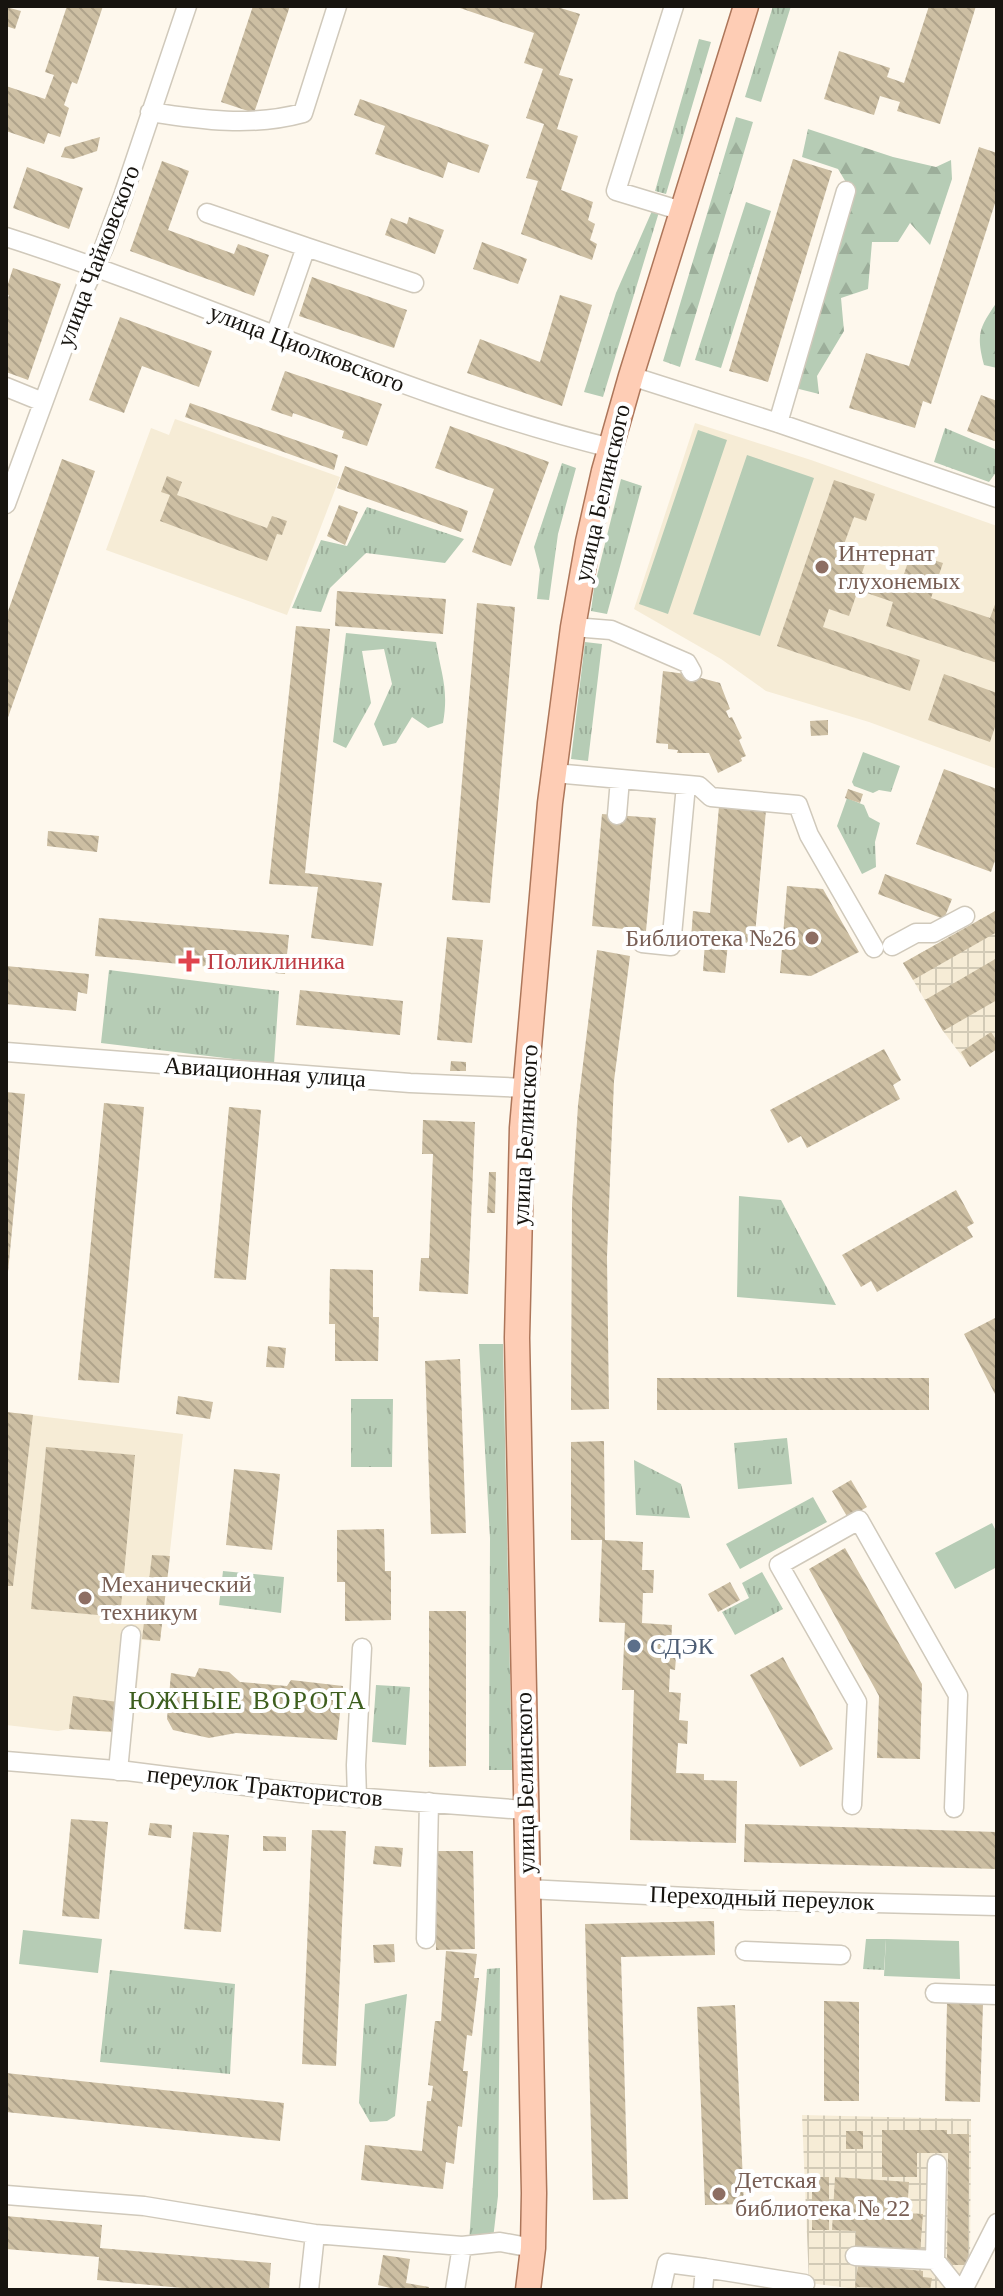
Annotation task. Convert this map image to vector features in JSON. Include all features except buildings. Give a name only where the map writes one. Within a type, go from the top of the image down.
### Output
[{"type":"main road","name":"улица Белинского","points":[[528,2290],[533,2248],[534,2178],[517,1352],[525,1088],[554,773],[573,627],[588,542],[611,448],[746,6]]},
{"type":"street","name":"улица Чайковского","points":[[6,504],[123,196],[187,6]]},
{"type":"street","points":[[150,112],[228,122],[276,120],[303,113],[337,6]]},
{"type":"street","points":[[674,6],[616,191],[682,211]]},
{"type":"street","points":[[778,423],[846,191]]},
{"type":"street","points":[[207,213],[414,283]]},
{"type":"street","name":"улица Циолковского","points":[[6,237],[95,267],[416,390],[565,437],[611,448]]},
{"type":"street","points":[[275,336],[306,247]]},
{"type":"street","points":[[631,376],[997,498]]},
{"type":"street","points":[[6,387],[43,402]]},
{"type":"street","points":[[573,627],[611,630],[687,663],[692,672]]},
{"type":"street","points":[[554,773],[699,786],[711,797],[798,805],[809,835],[883,947],[916,933],[933,933],[965,916]]},
{"type":"street","points":[[617,815],[620,779]]},
{"type":"street","points":[[642,943],[671,946],[686,785]]},
{"type":"street","name":"Авиационная улица","points":[[6,1052],[410,1083],[525,1088]]},
{"type":"street","points":[[852,1805],[857,1702],[779,1565],[859,1520],[958,1695],[954,1808]]},
{"type":"street","points":[[118,1771],[131,1635]]},
{"type":"street","points":[[357,1798],[362,1648]]},
{"type":"street","name":"переулок Трактористов","points":[[6,1761],[357,1798],[525,1810]]},
{"type":"street","points":[[426,1939],[429,1802]]},
{"type":"street","name":"Переходный переулок","points":[[527,1889],[748,1900],[997,1906]]},
{"type":"street","points":[[745,1951],[841,1955]]},
{"type":"street","points":[[935,1993],[997,1995]]},
{"type":"street","points":[[937,2164],[935,2260],[961,2290],[997,2223]]},
{"type":"street","points":[[6,2195],[144,2206],[315,2234],[462,2246],[500,2242],[533,2248]]},
{"type":"street","points":[[309,2290],[315,2234]]},
{"type":"street","points":[[455,2290],[462,2246]]},
{"type":"street","points":[[855,2256],[935,2260]]},
{"type":"street","points":[[661,2290],[667,2263],[805,2284]]},
{"type":"street","points":[[703,2290],[705,2268]]},
{"type":"shaded area","points":[[175,419],[340,477],[287,615],[106,550],[151,428],[169,435]]},
{"type":"shaded area","name":"Интернат глухонемых","points":[[695,423],[811,460],[997,526],[997,769],[869,722],[766,691],[721,659],[634,609]]},
{"type":"shaded area","points":[[997,910],[997,1049],[970,1067],[943,1031],[903,963]]},
{"type":"shaded area","name":"Механический техникум","points":[[6,1412],[183,1434],[160,1641],[142,1640],[132,1734],[6,1725]]},
{"type":"shaded area","points":[[802,2115],[971,2119],[970,2269],[952,2290],[864,2290],[809,2283]]},
{"type":"green space","points":[[773,6],[791,6],[761,102],[745,97]]},
{"type":"green space","points":[[699,39],[711,42],[666,194],[655,191]]},
{"type":"green space","points":[[736,117],[753,122],[680,367],[663,361]]},
{"type":"green space","points":[[808,129],[893,157],[936,167],[951,160],[952,179],[930,245],[910,223],[898,242],[872,242],[868,289],[841,298],[844,331],[817,376],[819,394],[795,388],[850,189],[838,169],[802,157]]},
{"type":"green space","points":[[746,202],[771,211],[721,368],[695,360]]},
{"type":"green space","points":[[652,211],[659,212],[603,397],[584,392],[616,293]]},
{"type":"green space","points":[[997,302],[997,368],[984,365],[980,338],[986,318]]},
{"type":"green space","points":[[945,428],[997,450],[997,471],[989,482],[934,462]]},
{"type":"green space","points":[[698,430],[727,440],[668,614],[639,604]]},
{"type":"green space","points":[[747,455],[814,478],[760,636],[693,614]]},
{"type":"green space","points":[[562,463],[576,468],[558,534],[549,600],[537,599],[540,570],[534,547]]},
{"type":"green space","points":[[621,479],[642,486],[607,614],[591,611]]},
{"type":"green space","points":[[367,507],[464,539],[445,563],[366,553],[330,588],[321,612],[292,608],[321,540],[347,546]]},
{"type":"green space","points":[[346,633],[436,642],[445,691],[443,723],[428,728],[412,717],[396,743],[383,746],[374,724],[392,684],[384,649],[362,651],[371,703],[346,748],[333,742]]},
{"type":"green space","points":[[585,642],[602,644],[588,761],[571,759]]},
{"type":"green space","points":[[863,752],[900,766],[891,792],[879,790],[873,793],[854,786],[852,782]]},
{"type":"green space","points":[[847,798],[864,805],[869,817],[880,823],[875,842],[876,867],[862,874],[837,826]]},
{"type":"green space","points":[[109,970],[279,991],[274,1064],[101,1043]]},
{"type":"green space","points":[[739,1196],[781,1200],[836,1305],[737,1297]]},
{"type":"green space","points":[[479,1344],[503,1344],[512,1770],[489,1770],[490,1538]]},
{"type":"green space","points":[[351,1399],[393,1399],[392,1467],[351,1467]]},
{"type":"green space","points":[[787,1438],[792,1484],[738,1489],[734,1443]]},
{"type":"green space","points":[[634,1460],[681,1484],[690,1518],[636,1515]]},
{"type":"green space","points":[[813,1497],[827,1522],[740,1569],[726,1544]]},
{"type":"green space","points":[[992,1523],[997,1533],[997,1567],[955,1589],[935,1553]]},
{"type":"green space","points":[[223,1571],[284,1577],[281,1613],[219,1605]]},
{"type":"green space","points":[[762,1572],[783,1609],[735,1635],[722,1612],[749,1598],[742,1583]]},
{"type":"green space","points":[[376,1685],[410,1687],[406,1745],[372,1742]]},
{"type":"green space","points":[[23,1930],[102,1939],[98,1973],[19,1964]]},
{"type":"green space","points":[[866,1939],[886,1939],[884,1970],[863,1969]]},
{"type":"green space","points":[[886,1939],[959,1941],[960,1979],[884,1976]]},
{"type":"green space","points":[[500,1968],[498,2196],[493,2239],[469,2243],[487,1969]]},
{"type":"green space","points":[[110,1970],[235,1984],[230,2074],[100,2062]]},
{"type":"green space","points":[[407,1994],[395,2116],[387,2121],[370,2122],[359,2103],[365,2004]]},
{"type":"place","name":"Интернат глухонемых","points":[[822,567]]},
{"type":"place","name":"Библиотека №26","points":[[812,938]]},
{"type":"place","name":"Поликлиника","points":[[189,961]]},
{"type":"place","name":"Механический техникум","points":[[85,1598]]},
{"type":"place","name":"СДЭК","points":[[634,1646]]},
{"type":"place","name":"Детская библиотека № 22","points":[[719,2194]]},
{"type":"district","name":"ЮЖНЫЕ ВОРОТА","points":[[248,1700]]}]
